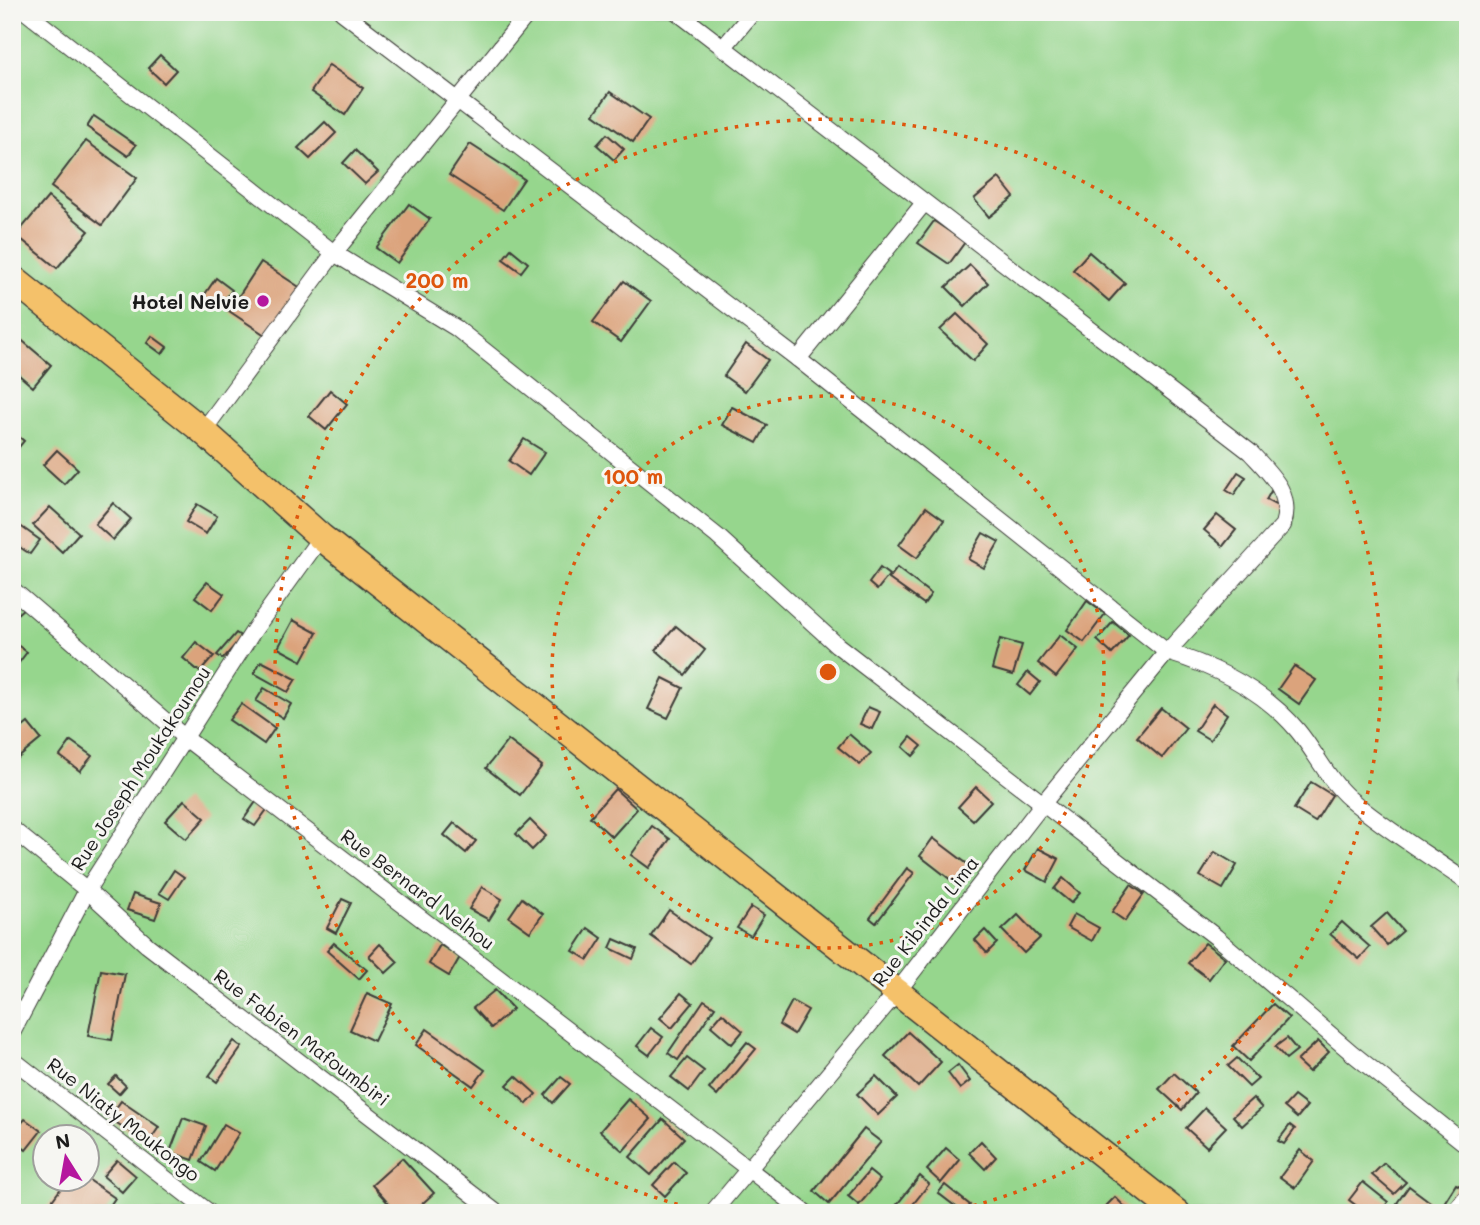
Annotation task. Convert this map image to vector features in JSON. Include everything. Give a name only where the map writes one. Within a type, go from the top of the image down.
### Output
[{"type":"highway","points":[[12,278],[203,431],[321,537],[1177,1213]]},
{"type":"street","points":[[26,12],[334,253],[456,328],[716,536],[837,645],[1216,937],[1363,1062],[1468,1146]]},
{"type":"street","points":[[342,12],[798,359],[1167,652],[1230,675],[1261,697],[1296,728],[1332,780],[1349,799],[1468,883]]},
{"type":"street","points":[[203,431],[334,253],[528,12]]},
{"type":"street","name":"Rue Kibinda Lima","points":[[677,12],[1250,452],[1279,484],[1287,512],[1283,526],[1167,652],[1044,802],[897,992],[712,1213]]},
{"type":"street","points":[[723,48],[753,12]]},
{"type":"street","points":[[798,359],[924,204]]},
{"type":"street","name":"Rue Joseph Moukakoumou","points":[[12,1033],[87,890],[254,630],[321,537]]},
{"type":"street","name":"Rue Bernard Nelhou","points":[[12,589],[184,737],[806,1213]]},
{"type":"street","name":"Rue Fabien Mafoumbiri","points":[[12,828],[87,890],[147,945],[497,1213]]},
{"type":"street","name":"Rue Niaty Moukongo","points":[[12,1059],[211,1213]]},
{"type":"street","points":[[1453,1213],[1468,1195]]},
{"type":"green space","points":[[12,12],[1468,12],[1468,1213],[12,1213]]},
{"type":"building","points":[[160,55],[176,70],[164,83],[148,68]]},
{"type":"building","points":[[329,65],[363,88],[345,115],[311,92]]},
{"type":"building","points":[[610,92],[649,119],[633,142],[594,114]]},
{"type":"building","points":[[94,116],[136,145],[128,156],[87,127]]},
{"type":"building","points":[[325,122],[336,133],[310,159],[298,148]]},
{"type":"building","points":[[607,134],[624,149],[614,160],[597,145]]},
{"type":"building","points":[[86,141],[137,178],[102,225],[51,187]]},
{"type":"building","points":[[470,144],[524,179],[503,210],[449,175]]},
{"type":"building","points":[[355,150],[378,172],[365,184],[343,163]]},
{"type":"building","points":[[999,178],[1014,197],[989,217],[974,199]]},
{"type":"building","points":[[48,197],[89,231],[57,268],[16,235]]},
{"type":"building","points":[[409,204],[430,219],[397,263],[376,248]]},
{"type":"building","points":[[934,221],[965,242],[949,264],[918,243]]},
{"type":"building","points":[[511,249],[528,263],[521,272],[503,259]]},
{"type":"building","points":[[1089,252],[1125,283],[1109,301],[1073,270]]},
{"type":"building","points":[[261,262],[310,294],[277,343],[229,311]]},
{"type":"building","points":[[970,265],[988,283],[965,306],[946,287]]},
{"type":"building","points":[[216,278],[232,290],[219,308],[203,297]]},
{"type":"building","points":[[624,281],[651,301],[621,342],[593,322]]},
{"type":"building","points":[[957,314],[988,344],[973,361],[940,330]]},
{"type":"building","points":[[152,336],[167,347],[162,354],[147,343]]},
{"type":"building","points":[[18,337],[51,365],[33,387],[12,369],[12,343]]},
{"type":"building","points":[[746,344],[768,360],[745,391],[724,376]]},
{"type":"building","points":[[330,390],[347,404],[326,430],[309,416]]},
{"type":"building","points":[[732,407],[767,425],[757,443],[722,425]]},
{"type":"building","points":[[12,431],[24,441],[14,453],[12,451]]},
{"type":"building","points":[[524,439],[545,452],[529,475],[509,461]]},
{"type":"building","points":[[57,450],[78,469],[64,484],[43,465]]},
{"type":"building","points":[[1238,472],[1246,477],[1234,495],[1226,490]]},
{"type":"building","points":[[1271,491],[1292,502],[1287,511],[1266,500]]},
{"type":"building","points":[[113,503],[131,519],[113,540],[95,524]]},
{"type":"building","points":[[197,504],[217,516],[206,534],[186,522]]},
{"type":"building","points":[[50,507],[79,533],[62,552],[33,525]]},
{"type":"building","points":[[926,507],[944,520],[917,558],[899,545]]},
{"type":"building","points":[[1217,515],[1236,530],[1223,546],[1204,530]]},
{"type":"building","points":[[16,523],[40,540],[30,554],[12,542],[12,528]]},
{"type":"building","points":[[983,533],[999,542],[984,568],[968,559]]},
{"type":"building","points":[[880,568],[889,575],[877,590],[869,583]]},
{"type":"building","points":[[897,568],[931,594],[924,604],[889,579]]},
{"type":"building","points":[[207,582],[224,594],[212,610],[195,597]]},
{"type":"building","points":[[12,593],[25,607],[14,617],[12,614]]},
{"type":"building","points":[[1087,601],[1105,614],[1084,642],[1067,630]]},
{"type":"building","points":[[293,620],[317,633],[302,661],[278,648]]},
{"type":"building","points":[[1113,622],[1129,635],[1112,654],[1097,640]]},
{"type":"building","points":[[676,626],[705,650],[685,675],[656,650]]},
{"type":"building","points":[[236,633],[242,637],[223,659],[217,655]]},
{"type":"building","points":[[1060,635],[1078,649],[1056,677],[1038,663]]},
{"type":"building","points":[[1000,639],[1022,645],[1013,675],[992,669]]},
{"type":"building","points":[[13,642],[27,652],[15,668],[12,666]]},
{"type":"building","points":[[196,642],[214,656],[200,672],[183,658]]},
{"type":"building","points":[[261,661],[296,679],[288,692],[254,673]]},
{"type":"building","points":[[1294,666],[1316,680],[1299,704],[1278,689]]},
{"type":"building","points":[[1028,672],[1040,682],[1030,695],[1018,685]]},
{"type":"building","points":[[663,678],[683,688],[668,718],[648,709]]},
{"type":"building","points":[[264,688],[291,704],[283,718],[256,701]]},
{"type":"building","points":[[241,704],[275,728],[264,744],[229,720]]},
{"type":"building","points":[[1213,704],[1227,714],[1210,740],[1195,731]]},
{"type":"building","points":[[868,707],[880,712],[872,729],[860,724]]},
{"type":"building","points":[[1161,708],[1186,728],[1162,758],[1137,737]]},
{"type":"building","points":[[28,723],[41,739],[12,763],[12,736]]},
{"type":"building","points":[[849,734],[871,753],[860,765],[838,747]]},
{"type":"building","points":[[911,737],[922,746],[913,756],[903,747]]},
{"type":"building","points":[[508,740],[542,766],[520,795],[486,768]]},
{"type":"building","points":[[71,741],[92,756],[80,771],[60,756]]},
{"type":"building","points":[[1311,782],[1332,795],[1315,822],[1294,809]]},
{"type":"building","points":[[976,787],[991,801],[973,820],[958,807]]},
{"type":"building","points":[[615,789],[637,809],[612,837],[590,817]]},
{"type":"building","points":[[260,796],[271,804],[255,826],[244,819]]},
{"type":"building","points":[[184,800],[205,818],[186,839],[165,821]]},
{"type":"building","points":[[530,820],[546,836],[532,850],[516,834]]},
{"type":"building","points":[[454,823],[476,841],[466,853],[444,835]]},
{"type":"building","points":[[652,826],[670,839],[649,868],[631,855]]},
{"type":"building","points":[[933,838],[974,869],[960,887],[920,856]]},
{"type":"building","points":[[1038,848],[1059,859],[1047,882],[1025,870]]},
{"type":"building","points":[[1215,852],[1237,865],[1223,889],[1200,876]]},
{"type":"building","points":[[907,868],[914,873],[876,923],[870,918]]},
{"type":"building","points":[[174,870],[184,877],[169,899],[159,893]]},
{"type":"building","points":[[1063,878],[1080,893],[1071,903],[1054,889]]},
{"type":"building","points":[[1131,885],[1144,894],[1125,921],[1112,912]]},
{"type":"building","points":[[482,887],[502,899],[489,920],[469,909]]},
{"type":"building","points":[[133,894],[161,903],[155,919],[127,910]]},
{"type":"building","points":[[522,898],[543,914],[530,932],[509,917]]},
{"type":"building","points":[[342,899],[351,903],[336,933],[327,928]]},
{"type":"building","points":[[751,907],[764,915],[751,936],[737,928]]},
{"type":"building","points":[[669,910],[709,938],[691,964],[651,936]]},
{"type":"building","points":[[1387,913],[1403,931],[1387,945],[1371,927]]},
{"type":"building","points":[[1074,914],[1099,928],[1092,941],[1067,927]]},
{"type":"building","points":[[1018,915],[1040,938],[1024,953],[1002,930]]},
{"type":"building","points":[[1342,922],[1370,947],[1359,959],[1330,934]]},
{"type":"building","points":[[588,928],[602,938],[588,960],[573,951]]},
{"type":"building","points":[[985,930],[997,943],[987,953],[975,940]]},
{"type":"building","points":[[614,939],[637,949],[633,959],[610,948]]},
{"type":"building","points":[[334,943],[367,970],[359,979],[327,951]]},
{"type":"building","points":[[1205,943],[1225,958],[1209,979],[1188,963]]},
{"type":"building","points":[[380,944],[398,962],[386,973],[369,956]]},
{"type":"building","points":[[440,945],[460,957],[449,976],[429,964]]},
{"type":"building","points":[[101,970],[125,974],[112,1040],[88,1036]]},
{"type":"building","points":[[495,990],[513,1009],[491,1028],[473,1008]]},
{"type":"building","points":[[367,993],[392,1004],[374,1041],[350,1030]]},
{"type":"building","points":[[681,993],[693,1003],[672,1028],[660,1018]]},
{"type":"building","points":[[704,1000],[715,1007],[678,1060],[668,1053]]},
{"type":"building","points":[[792,1001],[808,1010],[794,1034],[779,1025]]},
{"type":"building","points":[[1273,1004],[1289,1018],[1249,1061],[1233,1046]]},
{"type":"building","points":[[722,1013],[743,1031],[732,1044],[711,1026]]},
{"type":"building","points":[[651,1028],[663,1037],[649,1055],[637,1046]]},
{"type":"building","points":[[427,1029],[485,1070],[473,1086],[416,1045]]},
{"type":"building","points":[[908,1032],[941,1062],[918,1087],[885,1056]]},
{"type":"building","points":[[1287,1038],[1297,1050],[1286,1059],[1275,1047]]},
{"type":"building","points":[[234,1041],[242,1047],[217,1082],[209,1076]]},
{"type":"building","points":[[1318,1041],[1329,1052],[1309,1072],[1297,1061]]},
{"type":"building","points":[[747,1042],[756,1049],[717,1096],[709,1089]]},
{"type":"building","points":[[687,1058],[704,1071],[689,1091],[671,1077]]},
{"type":"building","points":[[1237,1058],[1258,1079],[1249,1087],[1228,1066]]},
{"type":"building","points":[[958,1065],[970,1081],[960,1089],[948,1073]]},
{"type":"building","points":[[1174,1073],[1196,1093],[1182,1110],[1159,1089]]},
{"type":"building","points":[[116,1076],[126,1086],[119,1094],[108,1084]]},
{"type":"building","points":[[516,1076],[536,1094],[527,1104],[507,1085]]},
{"type":"building","points":[[876,1076],[897,1097],[878,1115],[857,1094]]},
{"type":"building","points":[[561,1077],[570,1084],[553,1103],[545,1095]]},
{"type":"building","points":[[1294,1096],[1307,1106],[1297,1118],[1284,1107]]},
{"type":"building","points":[[1253,1098],[1262,1108],[1242,1126],[1233,1116]]},
{"type":"building","points":[[628,1099],[651,1119],[623,1151],[600,1131]]},
{"type":"building","points":[[121,1101],[159,1127],[148,1143],[109,1118]]},
{"type":"building","points":[[1205,1108],[1226,1127],[1207,1147],[1186,1128]]},
{"type":"building","points":[[183,1118],[206,1126],[193,1160],[170,1152]]},
{"type":"building","points":[[25,1119],[32,1124],[32,1142],[26,1150],[12,1139],[12,1134]]},
{"type":"building","points":[[663,1119],[684,1138],[651,1175],[630,1157]]},
{"type":"building","points":[[224,1124],[239,1133],[215,1171],[201,1162]]},
{"type":"building","points":[[1290,1125],[1295,1129],[1284,1144],[1278,1141]]},
{"type":"building","points":[[864,1129],[881,1142],[829,1204],[814,1191]]},
{"type":"building","points":[[981,1141],[996,1157],[985,1169],[969,1153]]},
{"type":"building","points":[[946,1148],[960,1160],[941,1183],[927,1170]]},
{"type":"building","points":[[1300,1150],[1314,1161],[1295,1188],[1280,1177]]},
{"type":"building","points":[[402,1158],[434,1193],[412,1213],[397,1213],[372,1185]]},
{"type":"building","points":[[117,1160],[136,1176],[122,1192],[103,1176]]},
{"type":"building","points":[[674,1162],[686,1173],[665,1196],[653,1185]]},
{"type":"building","points":[[1384,1163],[1406,1182],[1394,1194],[1372,1175]]},
{"type":"building","points":[[869,1171],[880,1180],[859,1205],[848,1196]]},
{"type":"building","points":[[920,1176],[929,1184],[906,1213],[900,1213],[894,1208]]},
{"type":"building","points":[[1363,1182],[1388,1202],[1380,1213],[1366,1213],[1349,1200]]},
{"type":"building","points":[[1456,1184],[1464,1188],[1452,1208],[1444,1203]]},
{"type":"building","points":[[945,1185],[970,1205],[964,1213],[938,1193]]},
{"type":"building","points":[[1409,1186],[1445,1213],[1411,1213],[1397,1203]]},
{"type":"building","points":[[102,1189],[115,1198],[105,1213],[43,1213],[57,1194],[102,1194]]},
{"type":"building","points":[[1115,1197],[1131,1213],[1101,1211]]},
{"type":"place","name":"Hotel Nelvie","points":[[263,301]]}]
